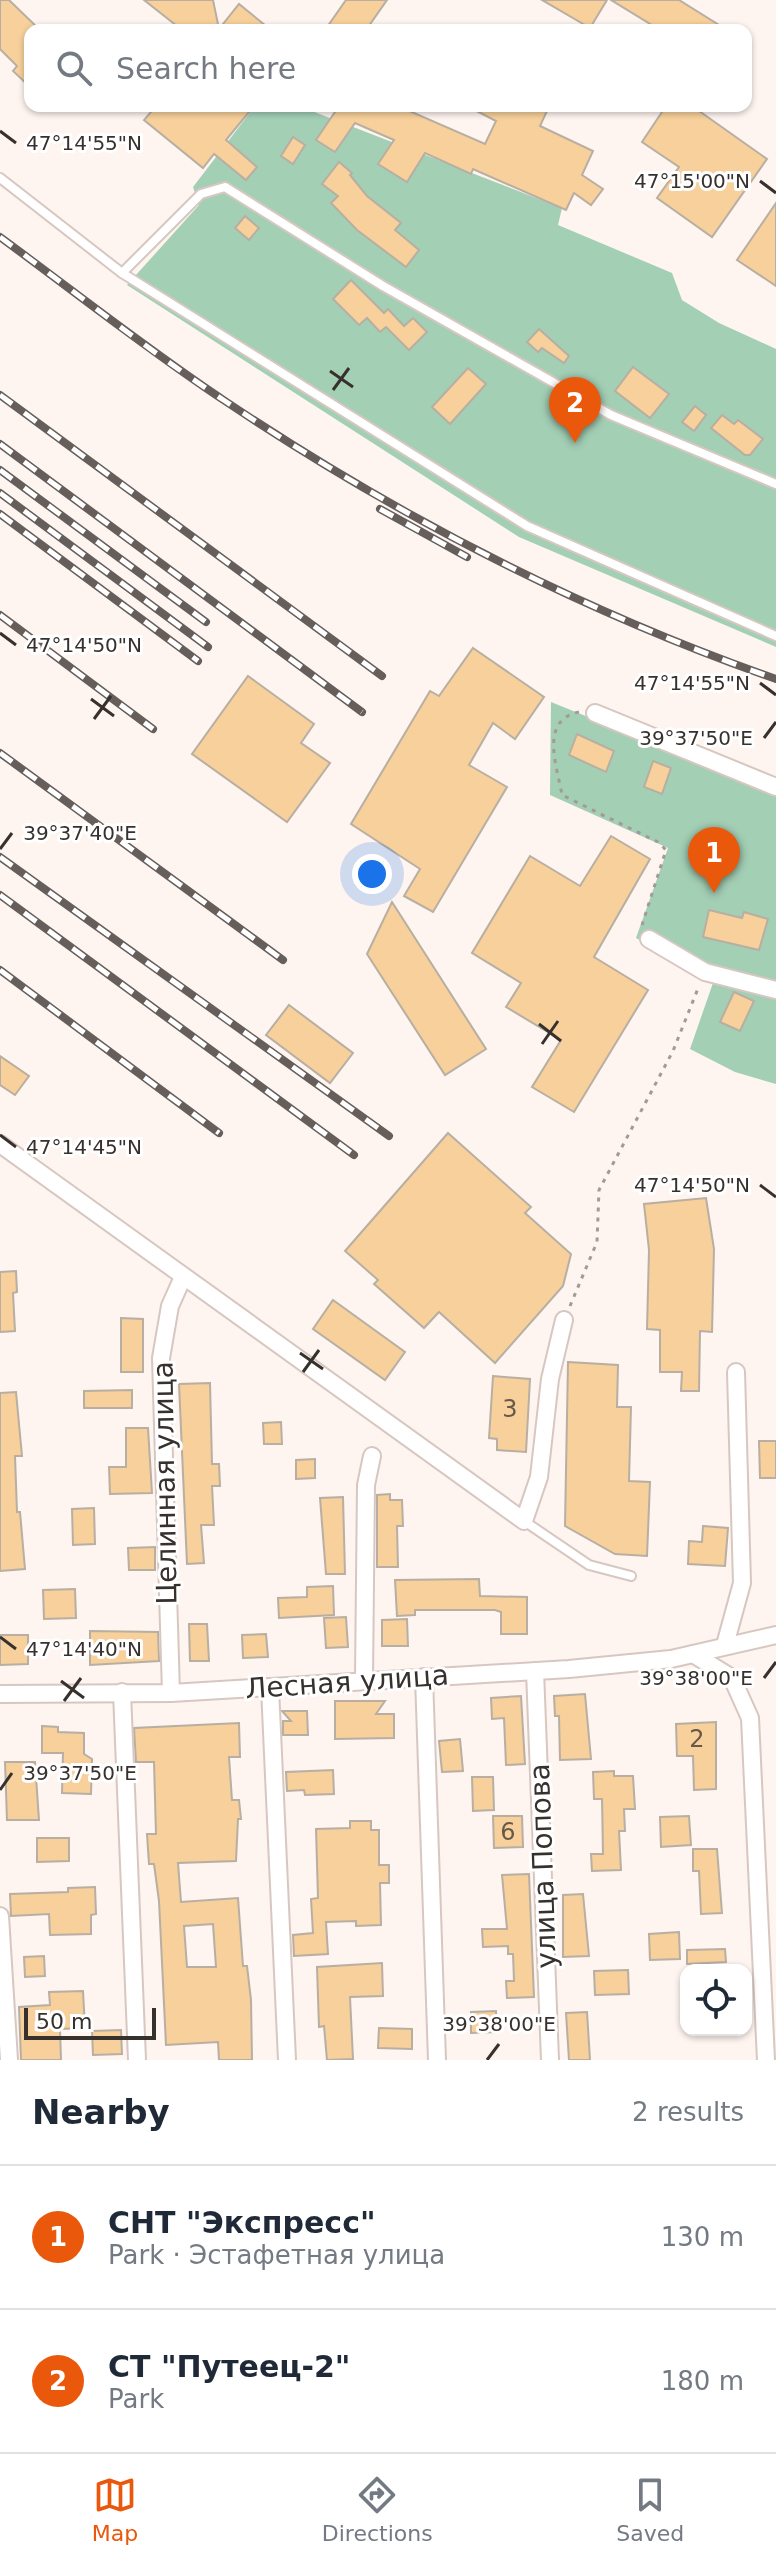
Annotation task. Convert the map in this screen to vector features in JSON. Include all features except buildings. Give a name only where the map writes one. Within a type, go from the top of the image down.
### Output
[{"type":"street","points":[[595,713],[776,787]]},
{"type":"street","points":[[649,939],[705,972],[776,990]]},
{"type":"street","points":[[0,1144],[524,1521],[539,1477],[550,1379],[564,1320]]},
{"type":"street","name":"Целинная улица","points":[[171,1693],[161,1358],[170,1306],[183,1277]]},
{"type":"street","points":[[725,1645],[742,1583],[736,1372]]},
{"type":"street","points":[[364,1680],[366,1485],[372,1456]]},
{"type":"street","name":"Лесная улица","points":[[0,1694],[171,1693],[535,1671],[693,1654],[776,1635]]},
{"type":"street","points":[[693,1654],[732,1678],[750,1718],[754,1746],[766,2060]]},
{"type":"street","name":"улица Попова","points":[[535,1671],[550,2060]]},
{"type":"street","points":[[424,1677],[437,2060]]},
{"type":"street","points":[[270,1688],[287,2060]]},
{"type":"street","points":[[122,1692],[137,2060]]},
{"type":"street","points":[[0,1916],[9,2060]]},
{"type":"lane","points":[[0,178],[122,273],[527,526],[776,636]]},
{"type":"lane","points":[[122,273],[201,194],[225,187],[383,286],[611,415],[776,484]]},
{"type":"lane","points":[[524,1521],[589,1565],[631,1576]]},
{"type":"path","points":[[595,713],[564,716],[555,727],[553,744],[562,795],[658,842],[666,850],[644,913],[642,926],[649,939]]},
{"type":"path","points":[[564,1320],[597,1242],[599,1190],[646,1104],[705,972]]},
{"type":"green space","points":[[250,112],[314,112],[562,208],[558,225],[672,273],[682,300],[719,323],[776,349],[776,647],[519,537],[127,285],[199,205],[193,187]]},
{"type":"green space","points":[[551,702],[776,793],[776,1084],[735,1072],[690,1049],[714,980],[636,938],[668,848],[550,795]]},
{"type":"railway","points":[[0,237],[196,382],[290,443],[424,522],[492,558],[632,623],[776,679]]},
{"type":"railway","points":[[0,395],[382,676]]},
{"type":"railway","points":[[0,444],[362,712]]},
{"type":"railway","points":[[0,470],[206,622]]},
{"type":"railway","points":[[0,493],[208,647]]},
{"type":"railway","points":[[380,509],[467,557]]},
{"type":"railway","points":[[0,514],[198,661]]},
{"type":"railway","points":[[0,615],[153,729]]},
{"type":"railway","points":[[0,753],[283,960]]},
{"type":"railway","points":[[0,857],[389,1136]]},
{"type":"railway","points":[[0,895],[354,1155]]},
{"type":"railway","points":[[0,970],[219,1133]]},
{"type":"place","name":"СТ \"Путеец-2\"","points":[[575,443]]},
{"type":"place","name":"СНТ \"Экспресс\"","points":[[714,893]]}]
